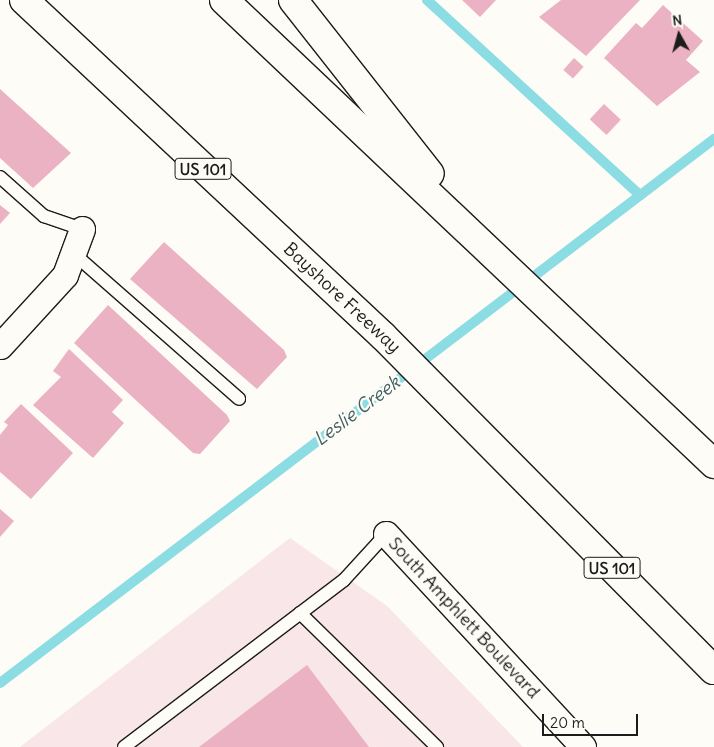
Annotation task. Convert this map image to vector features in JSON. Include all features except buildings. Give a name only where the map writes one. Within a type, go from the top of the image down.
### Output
[{"type":"highway","name":"Bayshore Freeway","points":[[24,0],[384,336],[452,407],[714,670]]},
{"type":"highway","points":[[224,0],[486,246],[714,464]]},
{"type":"highway","points":[[292,0],[486,246]]},
{"type":"street","points":[[0,346],[65,275],[82,229]]},
{"type":"street","name":"South Amphlett Boulevard","points":[[386,534],[583,747]]},
{"type":"lane","points":[[0,176],[44,216],[82,229]]},
{"type":"lane","points":[[73,253],[239,399]]},
{"type":"lane","points":[[124,747],[344,580],[386,534]]},
{"type":"lane","points":[[300,613],[437,747]]},
{"type":"shaded area","points":[[290,538],[387,606],[523,747],[20,747]]},
{"type":"waterway","points":[[427,0],[640,195]]},
{"type":"waterway","name":"Leslie Creek","points":[[0,683],[714,139]]}]
